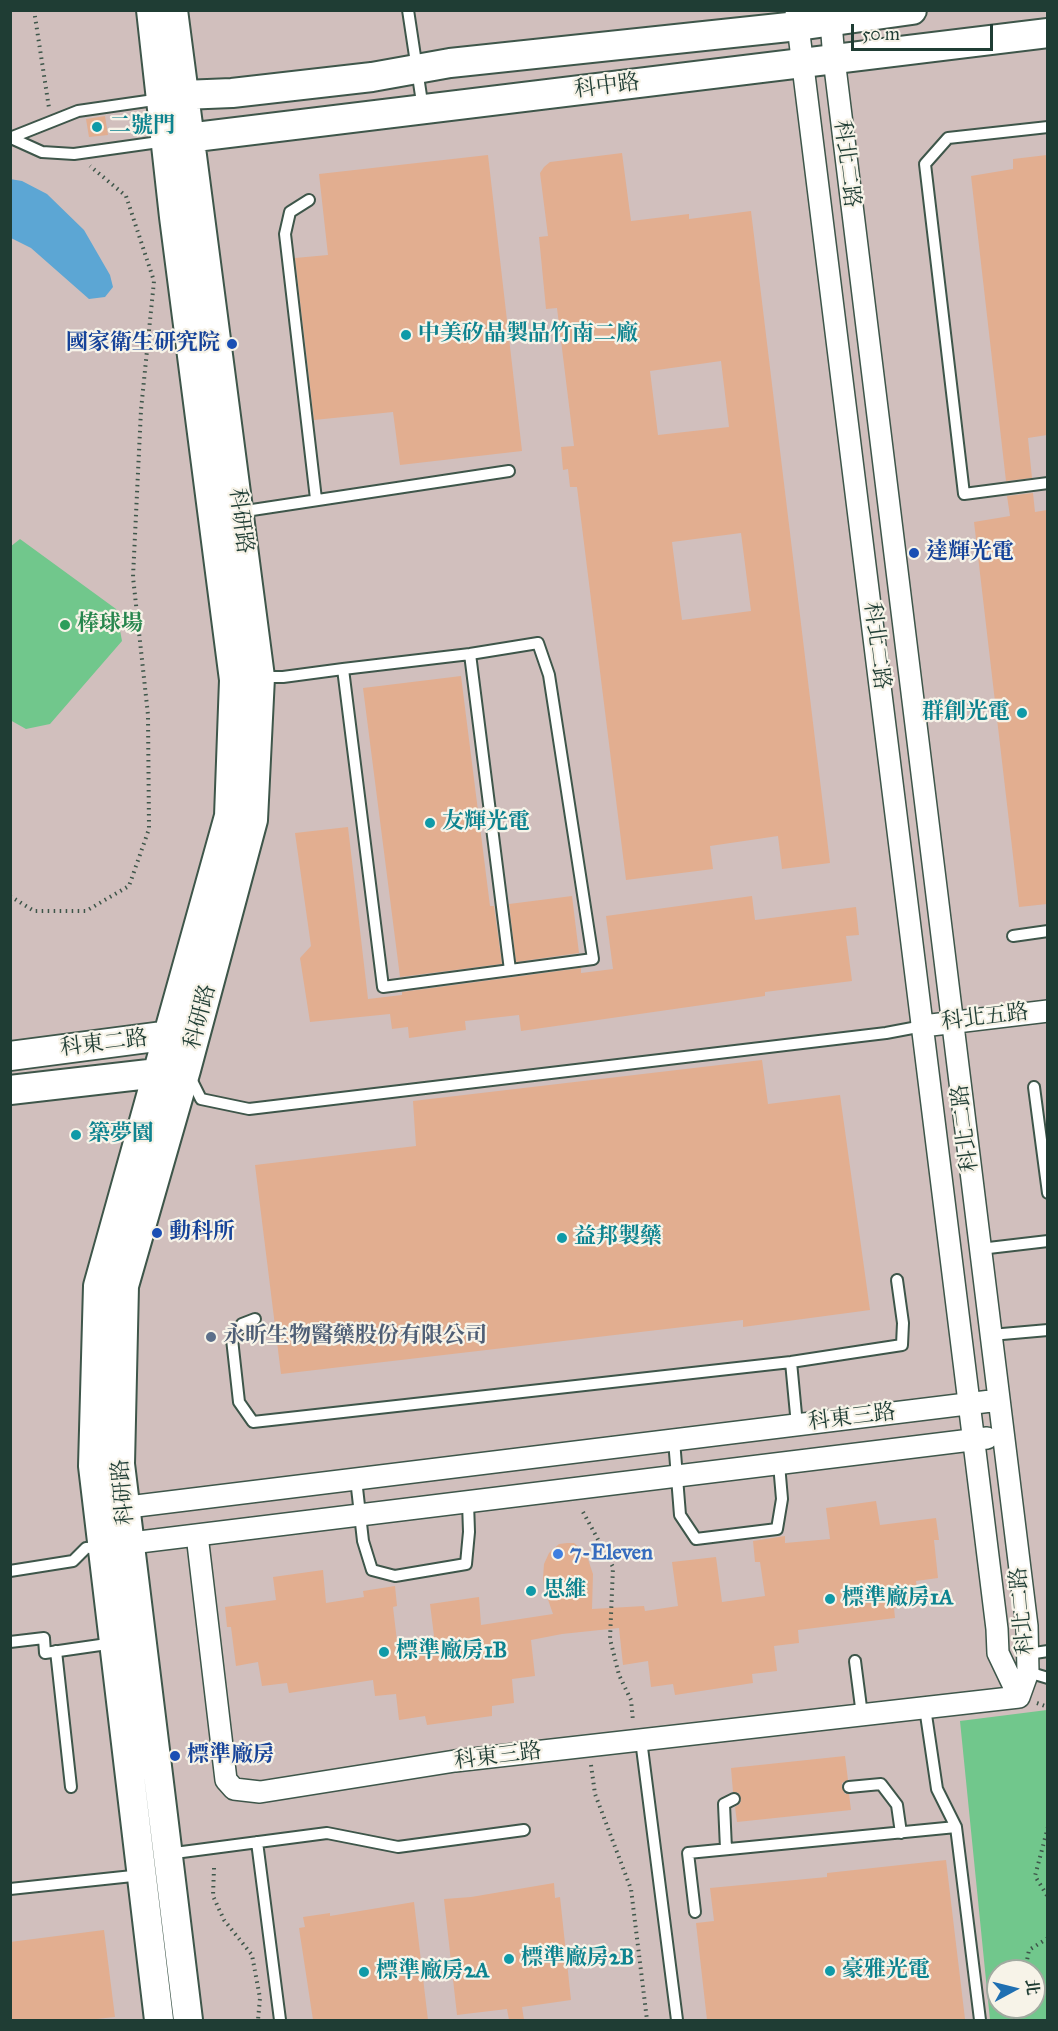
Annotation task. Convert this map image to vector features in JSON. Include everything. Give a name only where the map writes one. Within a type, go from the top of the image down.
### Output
[{"type":"street","name":"科研路","points":[[151,10],[172,97],[239,512],[260,677],[253,820],[197,1032],[124,1286],[120,1464],[112,1509],[167,1854],[188,2020]]},
{"type":"street","name":"科研路","points":[[172,97],[173,10]]},
{"type":"street","name":"科中路","points":[[172,97],[232,93],[372,77],[450,63],[797,18],[912,10]]},
{"type":"street","name":"科北二路","points":[[830,16],[1003,1436],[1027,1626],[1038,1664],[1019,1697]]},
{"type":"street","name":"科北二路","points":[[797,18],[974,1440],[998,1653],[1019,1697]]},
{"type":"street","name":"科中路","points":[[178,140],[1047,33]]},
{"type":"street","name":"科研路","points":[[112,1509],[93,1466],[98,1286],[229,816],[234,680],[178,140]]},
{"type":"street","name":"科北五路","points":[[923,1026],[1047,1011]]},
{"type":"street","name":"科東二路","points":[[10,1056],[197,1032]]},
{"type":"street","name":"科東二路","points":[[10,1090],[186,1070]]},
{"type":"street","name":"科東三路","points":[[112,1509],[999,1400]]},
{"type":"street","name":"科東三路","points":[[116,1545],[1003,1436]]},
{"type":"street","name":"科東三路","points":[[197,1535],[226,1780],[234,1790],[260,1792],[455,1761],[588,1746],[637,1734],[862,1715],[1019,1697]]},
{"type":"street","name":"科研路","points":[[116,1545],[114,1643],[159,2020]]},
{"type":"lane","points":[[408,10],[423,110]]},
{"type":"lane","points":[[11,138],[78,111],[172,97]]},
{"type":"lane","points":[[1047,126],[948,138],[925,164],[964,494],[1047,483]]},
{"type":"lane","points":[[11,138],[42,152],[74,154],[178,140]]},
{"type":"lane","points":[[309,200],[290,212],[285,234],[316,499]]},
{"type":"lane","points":[[239,512],[509,471]]},
{"type":"lane","points":[[260,677],[283,677],[343,669],[470,654],[538,643],[549,675],[592,959],[382,987],[343,669]]},
{"type":"lane","points":[[470,654],[510,970]]},
{"type":"lane","points":[[1013,936],[1047,931]]},
{"type":"lane","points":[[186,1070],[201,1099],[249,1108],[886,1033],[923,1026]]},
{"type":"lane","points":[[1035,1087],[1047,1193]]},
{"type":"lane","points":[[980,1249],[1047,1240]]},
{"type":"lane","points":[[255,1319],[242,1324],[232,1340],[239,1402],[253,1422],[791,1362],[902,1346],[903,1323],[897,1280]]},
{"type":"lane","points":[[991,1335],[1047,1330]]},
{"type":"lane","points":[[791,1362],[797,1425]]},
{"type":"lane","points":[[674,1440],[680,1515],[696,1539],[777,1529],[782,1499],[779,1464]]},
{"type":"lane","points":[[356,1479],[363,1541],[372,1570],[395,1576],[466,1564],[469,1532],[468,1502]]},
{"type":"lane","points":[[10,1571],[73,1561],[86,1548],[116,1545]]},
{"type":"lane","points":[[10,1642],[44,1638],[45,1653],[114,1643]]},
{"type":"lane","points":[[56,1651],[71,1787]]},
{"type":"lane","points":[[855,1661],[862,1715]]},
{"type":"lane","points":[[925,1707],[937,1789],[956,1827],[980,2020]]},
{"type":"lane","points":[[637,1734],[677,2020]]},
{"type":"lane","points":[[849,1787],[881,1784],[897,1805],[901,1833]]},
{"type":"lane","points":[[726,1849],[724,1804],[734,1799]]},
{"type":"lane","points":[[695,1912],[688,1853],[956,1827]]},
{"type":"lane","points":[[167,1854],[327,1833],[398,1847],[524,1830]]},
{"type":"lane","points":[[257,1842],[280,2020]]},
{"type":"lane","points":[[10,1889],[142,1875]]},
{"type":"path","points":[[34,10],[51,122]]},
{"type":"path","points":[[10,896],[34,911],[86,911],[129,886],[149,829],[148,715],[133,577],[141,410],[154,281],[126,196],[74,154]]},
{"type":"path","points":[[583,1512],[613,1567],[610,1639],[619,1675],[630,1700],[637,1734]]},
{"type":"path","points":[[588,1746],[595,1794],[632,1889],[647,2020]]},
{"type":"path","points":[[1047,1827],[1035,1876],[1047,1897]]},
{"type":"path","points":[[214,1868],[213,1896],[224,1920],[252,1955],[260,1998],[258,2020]]},
{"type":"path","points":[[1027,1959],[1029,1950],[1047,1938]]},
{"type":"shaded area","points":[[11,11],[1047,11],[1047,2020],[11,2020]]},
{"type":"green space","name":"棒球場","points":[[20,539],[116,609],[122,641],[50,724],[26,729],[10,720],[10,547]]},
{"type":"green space","points":[[1047,1710],[1047,2020],[990,2019],[1046,2019],[1046,1959],[986,1959],[986,1980],[960,1721]]},
{"type":"water","points":[[10,179],[22,181],[47,194],[84,230],[110,275],[113,287],[105,297],[89,299],[31,248],[11,238]]},
{"type":"building","name":"二號門","points":[[105,116],[108,135],[89,137],[86,119]]},
{"type":"building","points":[[622,153],[631,221],[689,214],[689,219],[751,211],[830,863],[782,869],[778,836],[710,846],[713,869],[626,880],[577,487],[570,487],[568,469],[563,470],[561,447],[574,446],[557,308],[546,309],[539,237],[548,236],[540,173],[550,162]],"holes":[[[721,361],[729,427],[658,435],[650,371]],[[741,533],[751,611],[682,620],[672,542]]]},
{"type":"building","name":"中美矽晶製品竹南二廠","points":[[488,155],[522,451],[400,465],[393,412],[314,420],[295,258],[328,255],[319,174]]},
{"type":"building","points":[[1047,155],[1047,435],[1028,438],[1032,478],[1006,481],[971,176],[1013,169],[1013,159]]},
{"type":"building","points":[[1033,493],[1035,512],[1047,510],[1047,904],[1019,907],[974,522],[1010,516],[1007,496]]},
{"type":"building","name":"友輝光電","points":[[461,676],[490,906],[494,906],[502,964],[400,977],[363,688]]},
{"type":"building","points":[[348,827],[368,999],[402,995],[402,992],[581,968],[581,973],[613,969],[606,916],[752,896],[755,920],[856,907],[859,935],[846,936],[852,981],[765,992],[765,996],[521,1031],[519,1015],[465,1021],[466,1030],[409,1038],[408,1027],[392,1029],[390,1014],[310,1022],[300,958],[311,946],[295,833]]},
{"type":"building","points":[[572,896],[579,953],[516,962],[509,904]]},
{"type":"building","name":"益邦製藥","points":[[762,1060],[768,1104],[840,1095],[870,1310],[743,1327],[743,1320],[281,1374],[255,1165],[416,1146],[413,1101]]},
{"type":"building","points":[[876,1501],[880,1525],[936,1518],[939,1540],[934,1540],[938,1578],[916,1581],[919,1605],[894,1608],[895,1618],[798,1630],[799,1643],[774,1646],[777,1671],[752,1674],[753,1683],[675,1695],[673,1684],[651,1687],[648,1661],[623,1665],[619,1628],[562,1634],[531,1640],[535,1676],[512,1679],[514,1703],[492,1706],[492,1716],[427,1725],[425,1716],[399,1720],[396,1694],[375,1696],[373,1680],[289,1693],[287,1683],[262,1686],[258,1662],[236,1666],[231,1627],[227,1627],[225,1607],[276,1600],[273,1577],[323,1570],[326,1603],[364,1597],[363,1591],[395,1586],[397,1606],[393,1607],[397,1641],[434,1636],[430,1604],[479,1597],[481,1625],[553,1614],[545,1591],[544,1564],[549,1553],[559,1544],[567,1543],[574,1543],[588,1559],[593,1574],[592,1609],[644,1606],[645,1611],[678,1606],[672,1562],[716,1557],[722,1602],[765,1596],[760,1562],[755,1562],[753,1541],[785,1536],[785,1543],[830,1539],[826,1508]]},
{"type":"building","points":[[845,1756],[848,1780],[842,1783],[842,1788],[845,1794],[849,1794],[851,1810],[737,1822],[735,1807],[740,1804],[741,1799],[739,1793],[733,1792],[731,1768]]},
{"type":"building","name":"豪雅光電","points":[[946,1860],[965,2019],[707,2020],[696,1923],[714,1921],[710,1888],[827,1877],[827,1873]]},
{"type":"building","name":"標準廠房2B","points":[[554,1883],[555,1898],[560,1897],[571,2000],[522,2007],[524,2020],[509,2020],[507,2009],[457,2015],[444,1899],[471,1897]]},
{"type":"building","name":"標準廠房2A","points":[[414,1902],[428,2020],[313,2020],[299,1928],[305,1927],[303,1917],[330,1913],[330,1916]]},
{"type":"building","points":[[104,1930],[115,2017],[87,2020],[10,2020],[10,1942]]},
{"type":"place","name":"二號門","points":[[97,127]]},
{"type":"place","name":"中美矽晶製品竹南二廠","points":[[406,335]]},
{"type":"place","name":"國家衛生研究院","points":[[232,344]]},
{"type":"place","name":"達輝光電","points":[[914,553]]},
{"type":"place","name":"棒球場","points":[[65,625]]},
{"type":"place","name":"群創光電","points":[[1022,713]]},
{"type":"place","name":"友輝光電","points":[[430,823]]},
{"type":"place","name":"築夢園","points":[[76,1135]]},
{"type":"place","name":"動科所","points":[[157,1233]]},
{"type":"place","name":"益邦製藥","points":[[562,1238]]},
{"type":"place","name":"永昕生物醫藥股份有限公司","points":[[211,1337]]},
{"type":"place","name":"7-Eleven","points":[[558,1554]]},
{"type":"place","name":"思維","points":[[531,1591]]},
{"type":"place","name":"標準廠房1A","points":[[830,1599]]},
{"type":"place","name":"標準廠房1B","points":[[384,1652]]},
{"type":"place","name":"標準廠房","points":[[175,1756]]},
{"type":"place","name":"標準廠房2B","points":[[509,1959]]},
{"type":"place","name":"豪雅光電","points":[[830,1971]]},
{"type":"place","name":"標準廠房2A","points":[[364,1972]]}]
